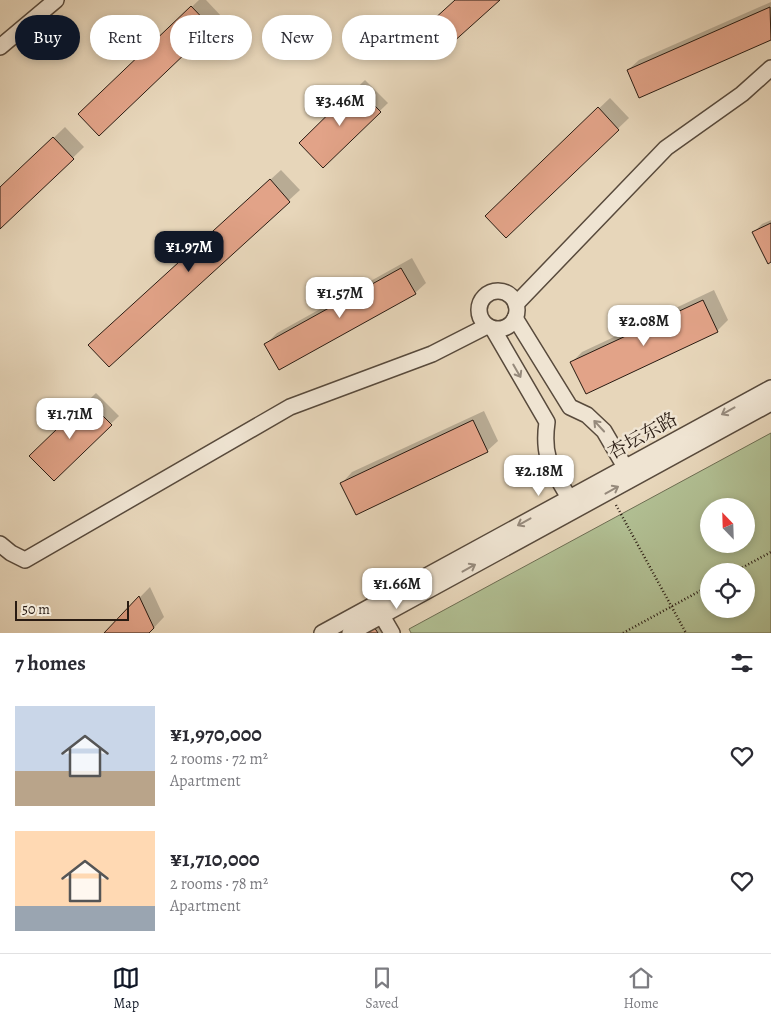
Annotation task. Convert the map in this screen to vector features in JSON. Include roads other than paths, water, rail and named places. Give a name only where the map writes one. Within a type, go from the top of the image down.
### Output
[{"type":"street","points":[[0,47],[56,0]]},
{"type":"street","points":[[0,544],[11,553],[25,560],[290,407],[432,354],[490,327],[506,327],[516,311],[666,148],[742,94],[771,68]]},
{"type":"street","points":[[569,498],[548,462],[544,440],[547,422],[490,327],[479,316],[479,304],[486,294],[498,290],[504,291],[514,298],[516,311],[570,407],[587,415],[604,431],[625,467]]},
{"type":"street","name":"杏坛东路","points":[[350,633],[378,610],[569,498],[771,388]]},
{"type":"street","name":"杏坛东路","points":[[322,633],[378,610],[771,403]]},
{"type":"street","points":[[378,610],[392,633]]}]
